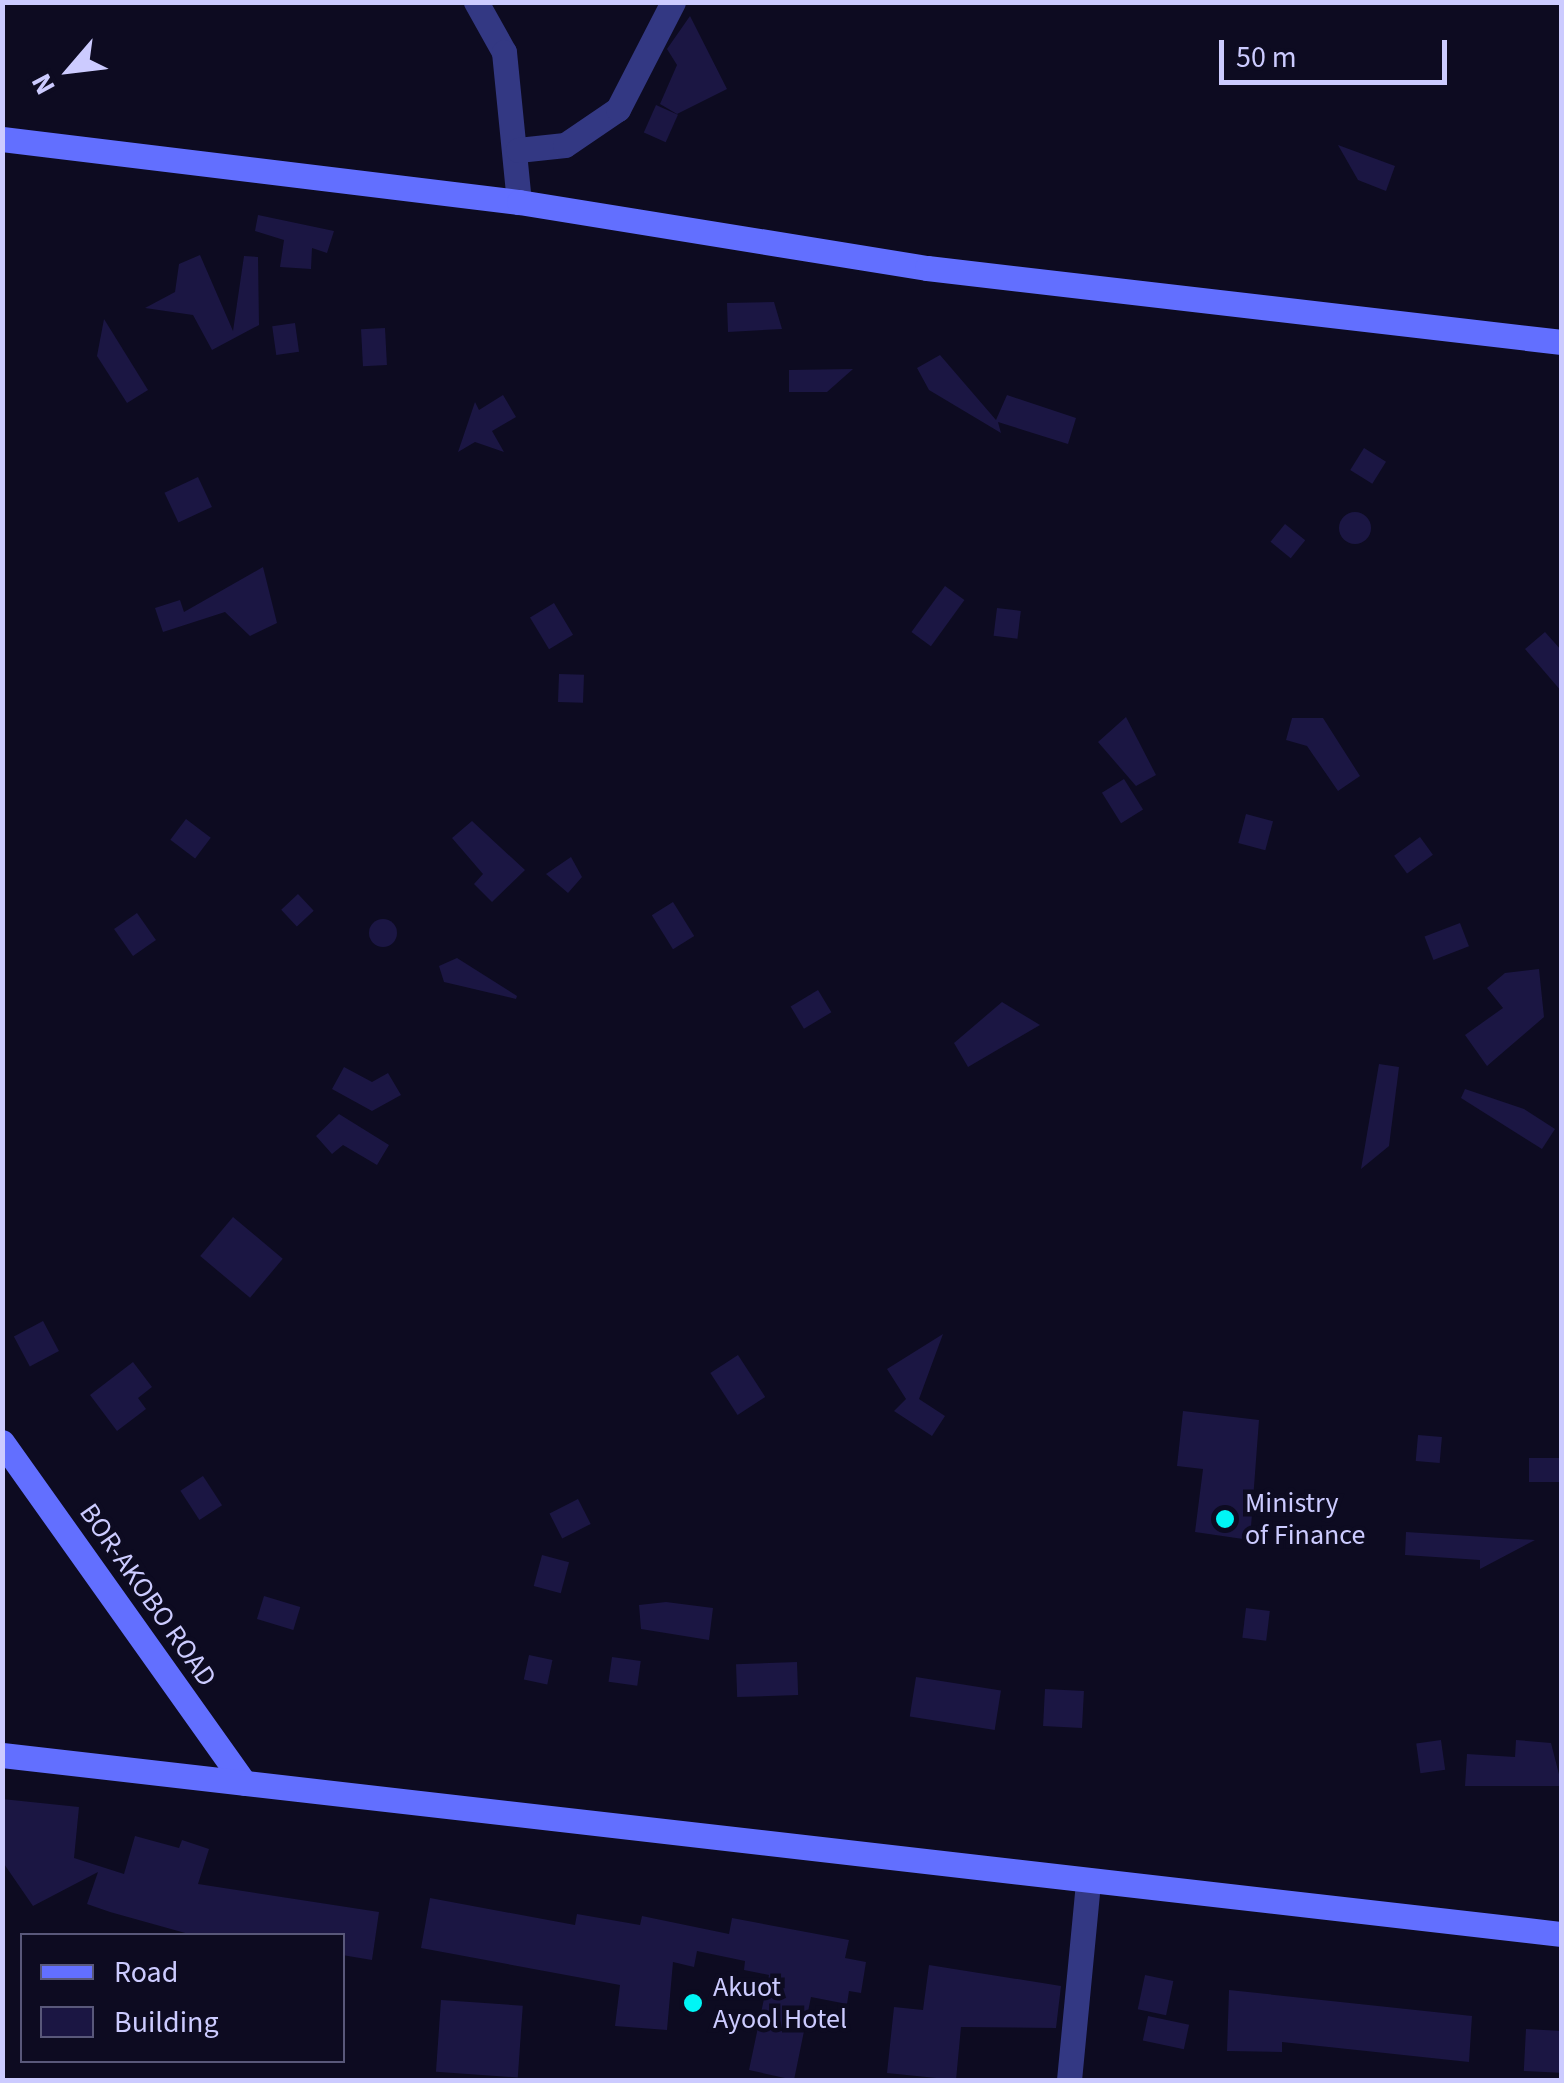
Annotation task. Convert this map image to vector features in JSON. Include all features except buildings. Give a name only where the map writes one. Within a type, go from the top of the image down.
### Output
[{"type":"street","points":[[476,2],[504,52],[518,150],[518,202]]},
{"type":"street","points":[[518,150],[565,145],[618,109],[674,2]]},
{"type":"street","points":[[2,139],[518,202],[927,268],[1562,342]]},
{"type":"street","name":"BOR-AKOBO ROAD","points":[[2,1442],[244,1783]]},
{"type":"street","points":[[2,1755],[1088,1884],[1562,1934]]},
{"type":"street","points":[[1070,2080],[1088,1884]]},
{"type":"place","name":"Ministry of Finance","points":[[1225,1519]]},
{"type":"place","name":"Akuot Ayool Hotel","points":[[693,2003]]}]
